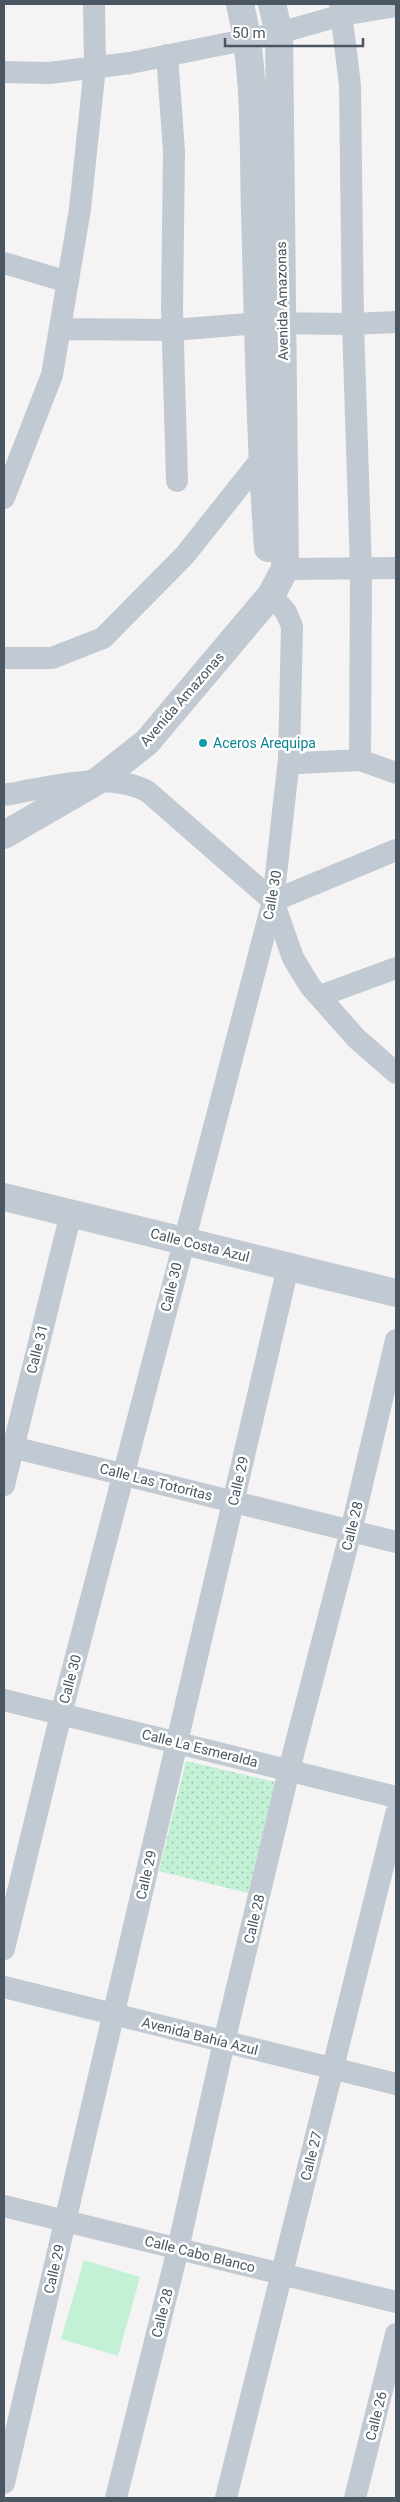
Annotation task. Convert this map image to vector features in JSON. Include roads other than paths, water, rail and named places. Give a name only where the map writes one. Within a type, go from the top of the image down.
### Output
[{"type":"street","points":[[4,498],[52,375],[80,209],[95,67],[94,4]]},
{"type":"street","name":"Avenida Amazonas","points":[[240,4],[248,38],[270,324]]},
{"type":"street","name":"Avenida Amazonas","points":[[271,595],[273,458],[270,324],[278,33],[272,4]]},
{"type":"street","points":[[4,72],[49,73],[167,55],[278,33],[341,9],[396,6]]},
{"type":"street","points":[[341,9],[350,85],[353,324],[361,569],[360,760]]},
{"type":"street","points":[[167,55],[174,151],[173,330],[177,481]]},
{"type":"street","points":[[4,263],[68,282]]},
{"type":"street","points":[[60,329],[173,330],[270,324],[396,322]]},
{"type":"street","points":[[4,658],[52,658],[103,638],[185,555],[273,458]]},
{"type":"street","name":"Avenida Amazonas","points":[[4,835],[100,780],[147,742],[271,595],[285,569],[273,458]]},
{"type":"street","points":[[285,569],[396,568]]},
{"type":"street","name":"Calle 30","points":[[4,1949],[61,1714],[273,901],[289,759],[292,626],[286,612],[271,595]]},
{"type":"street","points":[[289,759],[299,763],[360,760],[396,773]]},
{"type":"street","points":[[4,795],[100,780],[136,786],[147,791],[273,901],[293,958],[310,986],[356,1038],[396,1073]]},
{"type":"street","points":[[273,901],[396,850]]},
{"type":"street","points":[[320,996],[396,968]]},
{"type":"street","name":"Calle Costa Azul","points":[[4,1197],[396,1293]]},
{"type":"street","name":"Calle 31","points":[[4,1485],[8,1446],[71,1213]]},
{"type":"street","name":"Calle 29","points":[[4,2483],[288,1266]]},
{"type":"street","name":"Calle 28","points":[[116,2498],[178,2249],[224,2042],[289,1770],[351,1531],[396,1340]]},
{"type":"street","name":"Calle Las Totoritas","points":[[8,1446],[396,1542]]},
{"type":"street","name":"Calle La Esmeralda","points":[[4,1700],[396,1797]]},
{"type":"street","name":"Calle 27","points":[[226,2498],[396,1814]]},
{"type":"street","name":"Avenida Bahía Azul","points":[[4,1987],[396,2084]]},
{"type":"street","name":"Calle Cabo Blanco","points":[[4,2206],[396,2302]]},
{"type":"street","name":"Calle 26","points":[[355,2498],[396,2334]]},
{"type":"place","name":"Aceros Arequipa","points":[[203,743]]}]
